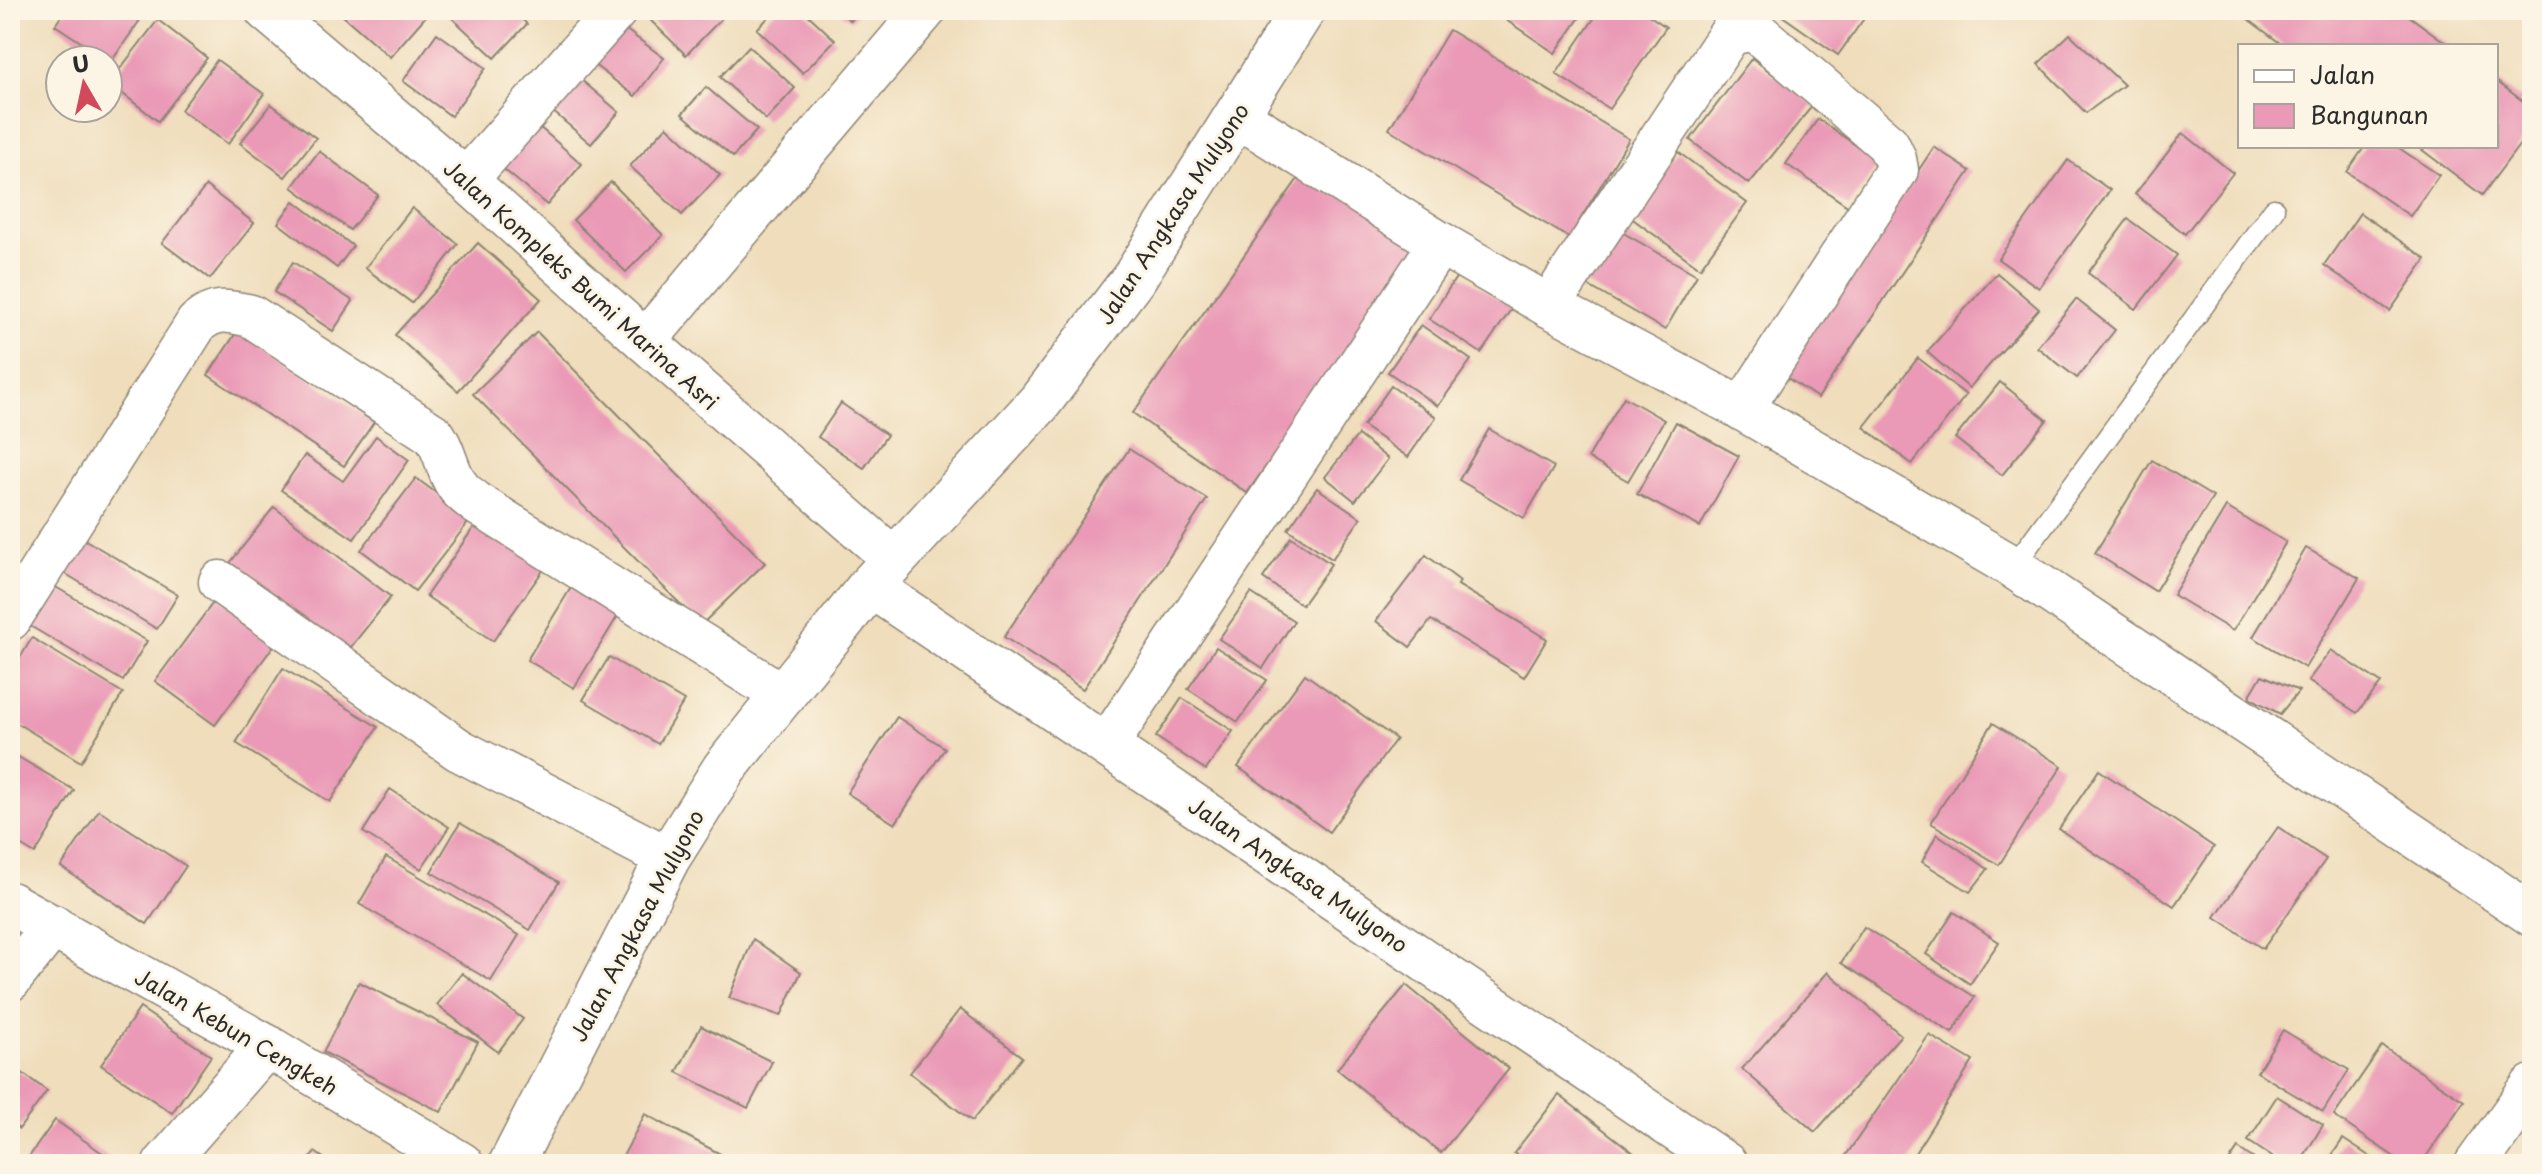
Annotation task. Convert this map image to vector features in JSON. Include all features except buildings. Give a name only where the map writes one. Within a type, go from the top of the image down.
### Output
[{"type":"main road","name":"Jalan Angkasa Mulyono","points":[[511,1164],[668,858],[724,769],[883,573],[1039,403],[1134,278],[1303,10]]},
{"type":"street","points":[[466,180],[616,10]]},
{"type":"street","points":[[645,341],[925,10]]},
{"type":"street","name":"Jalan Kompleks Bumi Marina Asri","points":[[288,17],[645,341],[883,573]]},
{"type":"street","points":[[1549,306],[1730,34],[1750,30],[1758,33],[1888,144],[1897,170],[1742,409]]},
{"type":"street","points":[[1236,115],[1440,243],[1549,306],[1742,409],[2013,567],[2532,915]]},
{"type":"street","points":[[1107,745],[1440,243]]},
{"type":"street","points":[[10,619],[197,323],[208,314],[226,311],[251,316],[434,435],[442,446],[460,489],[476,503],[784,696]]},
{"type":"street","name":"Jalan Angkasa Mulyono","points":[[883,573],[1107,745],[1671,1149],[1726,1164]]},
{"type":"street","points":[[220,582],[459,750],[668,858]]},
{"type":"street","name":"Jalan Kebun Cengkeh","points":[[10,903],[267,1046],[462,1164]]},
{"type":"street","points":[[10,980],[53,926]]},
{"type":"street","points":[[164,1164],[267,1046]]},
{"type":"street","points":[[2476,1164],[2532,1086]]},
{"type":"lane","points":[[2013,567],[2274,209]]}]
